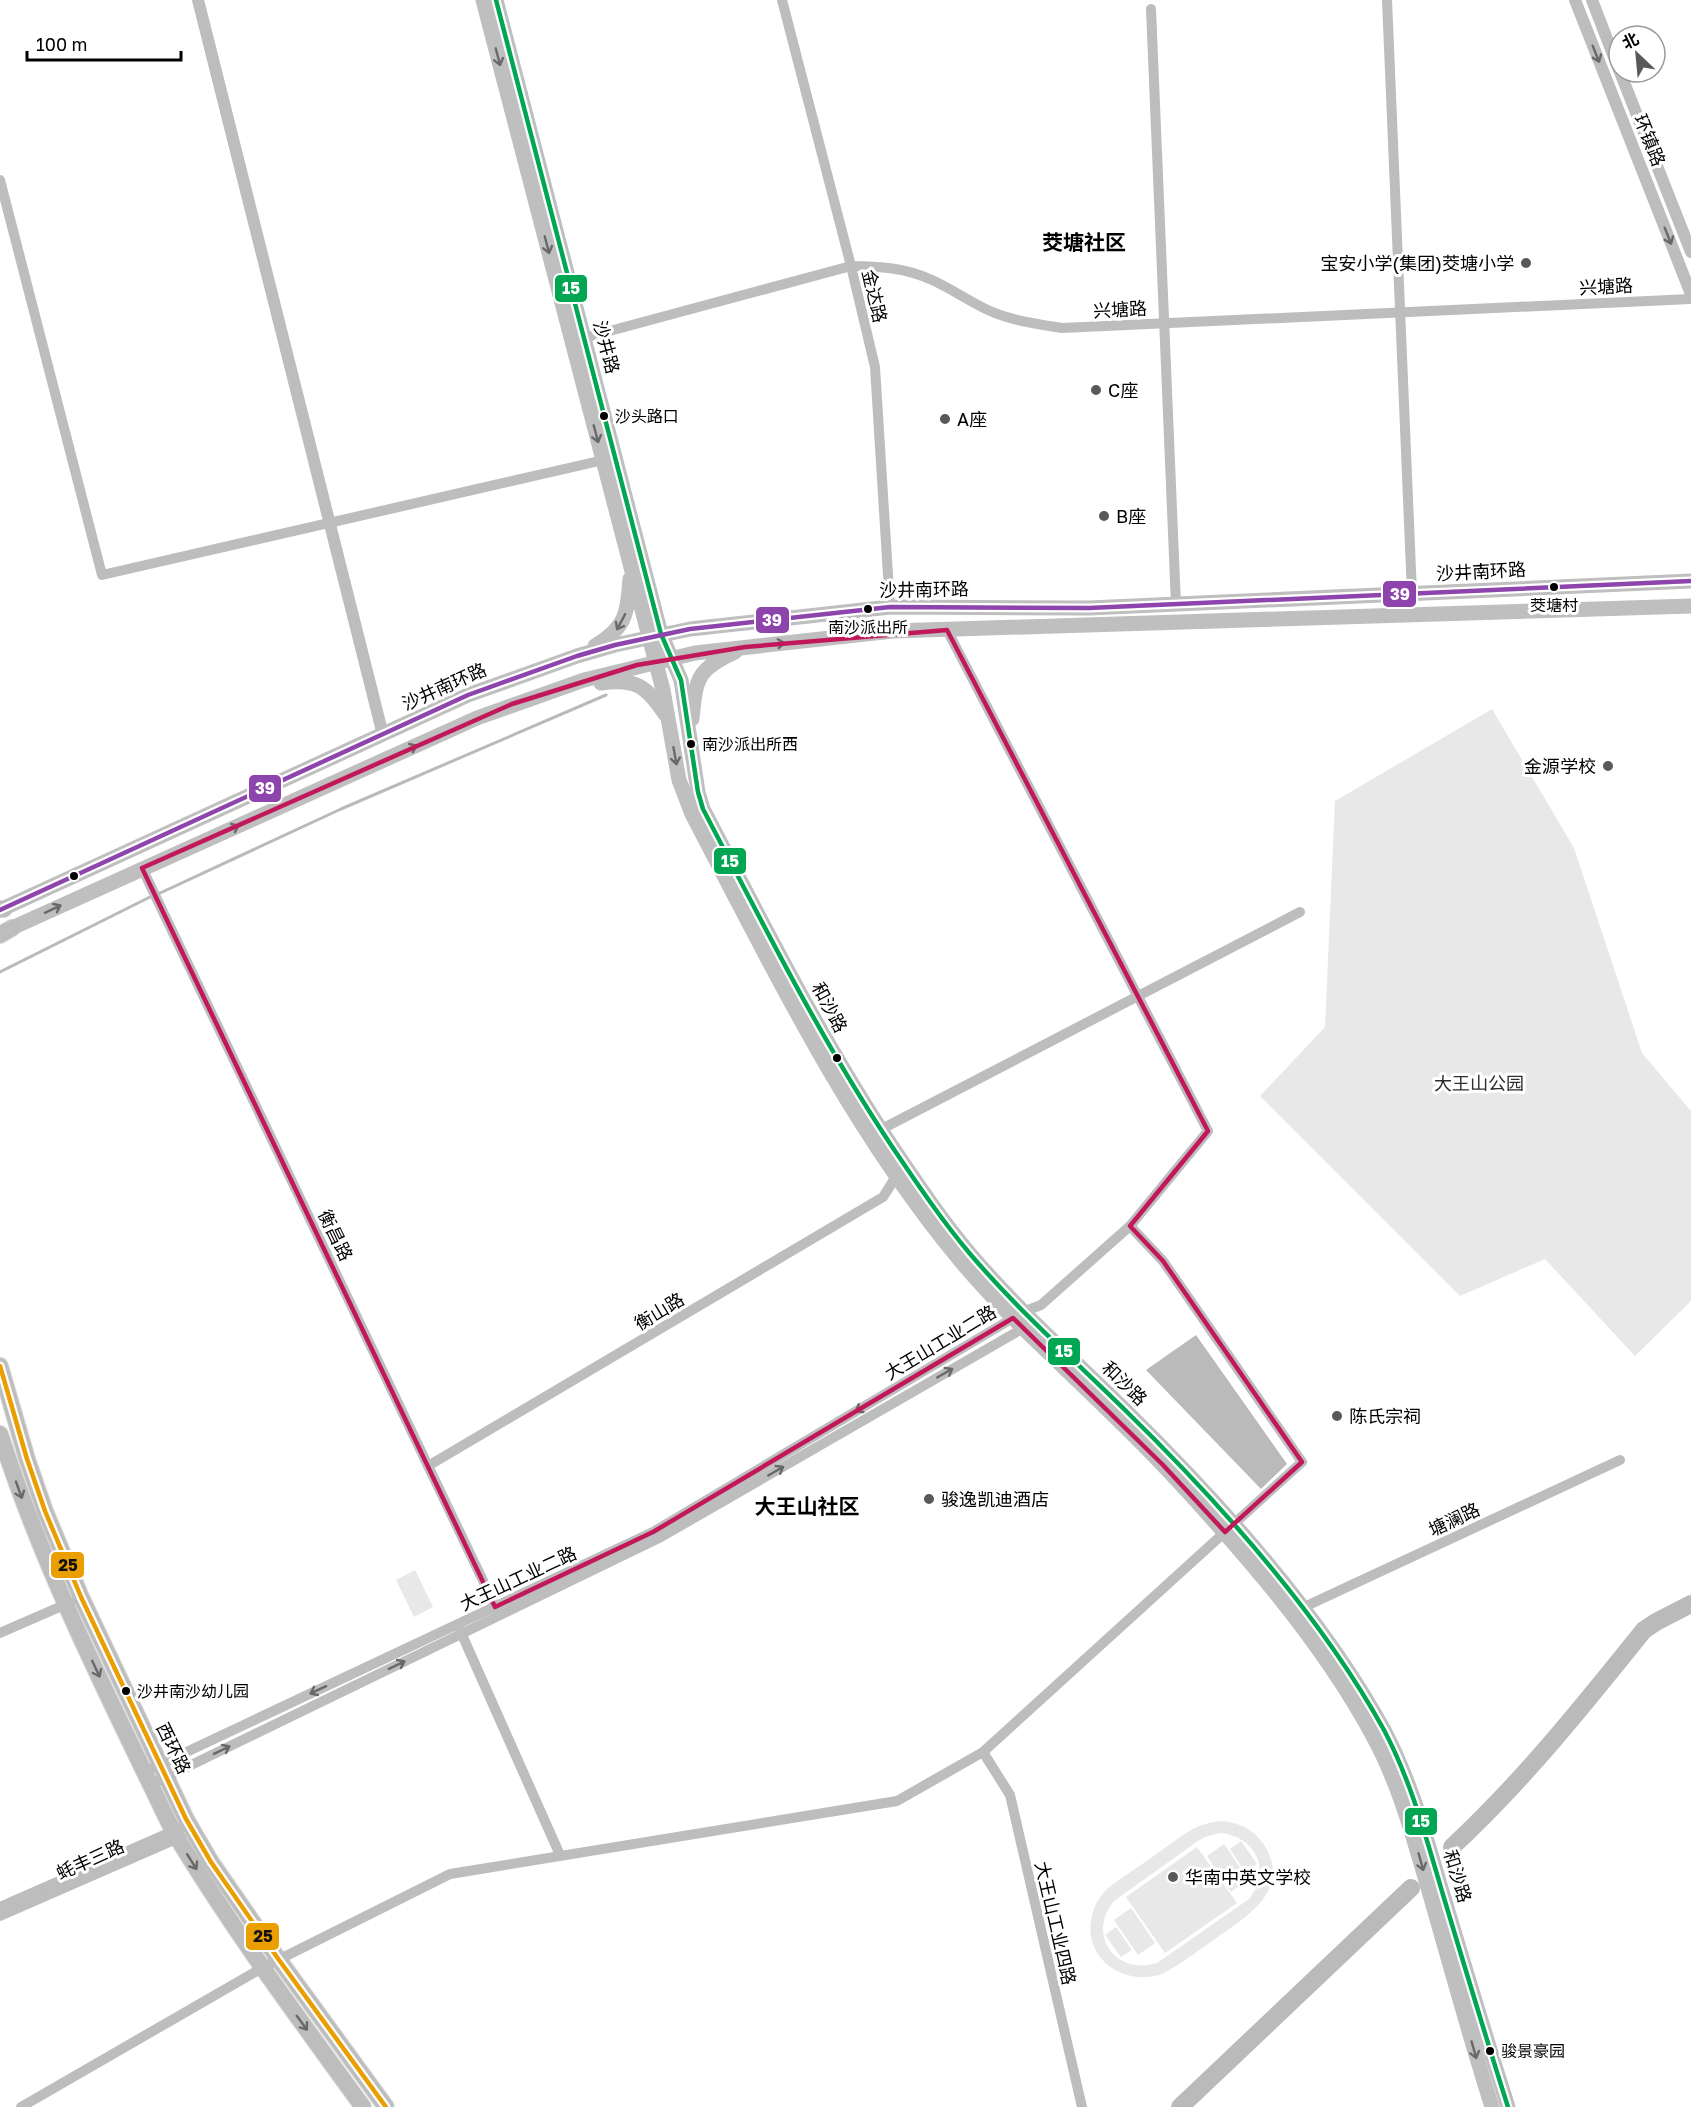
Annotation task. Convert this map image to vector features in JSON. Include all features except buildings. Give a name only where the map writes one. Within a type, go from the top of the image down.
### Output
[{"type":"main road","name":"沙井路","points":[[483,0],[578,340],[655,636]]},
{"type":"main road","name":"沙井路","points":[[496,0],[578,340]]},
{"type":"main road","name":"沙井路","points":[[609,458],[631,567],[655,636]]},
{"type":"main road","points":[[577,656],[608,639],[622,624],[627,611],[631,567]]},
{"type":"main road","name":"沙井南环路","points":[[1,909],[468,695],[577,656],[690,628],[890,607],[1089,608],[1691,581]]},
{"type":"main road","points":[[4,932],[477,718],[584,680],[695,652],[893,631],[1691,606]]},
{"type":"main road","name":"和沙路","points":[[655,636],[671,658],[681,680],[698,792],[703,809],[897,1175],[958,1258],[1023,1320],[1148,1449],[1229,1528],[1302,1608],[1343,1664],[1384,1731],[1398,1758],[1420,1817],[1508,2107]]},
{"type":"main road","name":"和沙路","points":[[655,636],[655,661],[679,780],[693,814],[810,1038],[875,1133],[1023,1320]]},
{"type":"main road","points":[[690,743],[694,695],[698,680],[712,664],[745,647]]},
{"type":"main road","points":[[551,691],[612,681],[627,681],[646,690],[668,718]]},
{"type":"main road","name":"西环路","points":[[0,1366],[34,1480],[74,1600],[147,1779],[175,1835],[262,1968],[363,2107]]},
{"type":"main road","name":"西环路","points":[[0,1434],[29,1518],[211,1863],[386,2107]]},
{"type":"main road","name":"和沙路","points":[[1229,1528],[1308,1635],[1360,1713],[1387,1763],[1409,1821],[1492,2107]]},
{"type":"street","points":[[198,0],[383,735]]},
{"type":"street","name":"金达路","points":[[782,0],[875,367],[890,607]]},
{"type":"street","points":[[1387,0],[1412,594]]},
{"type":"street","name":"环镇路","points":[[1575,0],[1691,294]]},
{"type":"street","name":"环镇路","points":[[1592,0],[1607,39]]},
{"type":"street","points":[[1151,9],[1176,605]]},
{"type":"street","name":"环镇路","points":[[1624,84],[1691,252]]},
{"type":"street","points":[[0,180],[102,575],[609,458]]},
{"type":"street","name":"兴塘路","points":[[578,340],[851,266],[879,266],[907,271],[933,280],[990,311],[1025,323],[1062,328],[1691,299]]},
{"type":"street","points":[[948,630],[1208,1131],[1130,1226],[1023,1320]]},
{"type":"street","name":"衡昌路","points":[[142,868],[497,1611]]},
{"type":"street","points":[[875,1133],[1299,912]]},
{"type":"street","name":"衡山路","points":[[428,1466],[883,1197],[897,1175]]},
{"type":"street","points":[[21,2107],[262,1968],[450,1874],[897,1801],[983,1752],[1302,1462],[1163,1261],[1130,1226]]},
{"type":"street","name":"大王山工业二路","points":[[147,1779],[497,1611],[653,1533],[1023,1320]]},
{"type":"street","name":"塘澜路","points":[[1302,1608],[1620,1460]]},
{"type":"street","points":[[0,1633],[74,1600]]},
{"type":"street","points":[[459,1629],[560,1855]]},
{"type":"street","name":"大王山工业四路","points":[[983,1752],[1010,1795],[1082,2107]]},
{"type":"street","name":"蚝丰三路","points":[[0,1916],[191,1828]]},
{"type":"street","name":"蚝丰三路","points":[[0,1907],[175,1835]]},
{"type":"highlighted area","points":[[947,630],[1208,1131],[1130,1226],[1163,1261],[1302,1462],[1225,1532],[1163,1465],[1013,1318],[653,1532],[495,1607],[142,868],[512,704],[637,665],[745,647]]},
{"type":"green space","name":"大王山公园","points":[[1492,709],[1574,848],[1642,1053],[1691,1111],[1691,1301],[1635,1356],[1545,1259],[1460,1296],[1260,1096],[1325,1027],[1335,801]]},
{"type":"green space","points":[[415,1570],[433,1607],[414,1617],[396,1580]]},
{"type":"green space","points":[[1220,1821],[1246,1828],[1257,1836],[1266,1848],[1272,1864],[1272,1878],[1268,1891],[1260,1903],[1237,1924],[1182,1963],[1162,1974],[1147,1977],[1132,1976],[1106,1964],[1097,1953],[1092,1940],[1090,1925],[1097,1901],[1106,1890],[1184,1834],[1202,1825]],"holes":[[[1220,1833],[1243,1841],[1257,1857],[1259,1877],[1256,1888],[1249,1899],[1157,1963],[1129,1964],[1110,1950],[1104,1939],[1103,1927],[1106,1914],[1114,1901],[1205,1837]]]},
{"type":"green space","points":[[1241,1841],[1257,1864],[1245,1872],[1230,1849]]},
{"type":"green space","points":[[1224,1844],[1248,1879],[1231,1892],[1207,1856]]},
{"type":"green space","points":[[1197,1847],[1237,1903],[1165,1953],[1126,1897]]},
{"type":"green space","points":[[1131,1908],[1155,1943],[1138,1955],[1114,1920]]},
{"type":"green space","points":[[1116,1927],[1132,1950],[1121,1957],[1105,1935]]},
{"type":"shaded area","points":[[1196,1335],[1287,1464],[1261,1489],[1146,1370]]},
{"type":"waterway","points":[[158,894],[341,809],[606,695]]},
{"type":"waterway","points":[[0,972],[152,896]]},
{"type":"waterway","points":[[1452,1847],[1528,1769],[1644,1630],[1691,1604]]},
{"type":"waterway","points":[[1180,2107],[1411,1888]]},
{"type":"transit line","name":"15","points":[[496,0],[661,634],[681,680],[698,792],[703,809],[841,1066],[893,1148],[941,1216],[971,1255],[1008,1296],[1160,1445],[1231,1521],[1299,1602],[1358,1687],[1384,1730],[1411,1791],[1508,2107]]},
{"type":"transit line","name":"39","points":[[0,910],[468,695],[577,656],[615,645],[690,629],[890,607],[1089,608],[1691,581]]},
{"type":"transit line","name":"25","points":[[0,1366],[45,1511],[81,1597],[186,1819],[211,1862],[279,1960],[386,2107]]},
{"type":"place","name":"宝安小学(集团)茭塘小学","points":[[1526,263]]},
{"type":"place","name":"C座","points":[[1096,390]]},
{"type":"place","name":"沙头路口","points":[[604,416]]},
{"type":"place","name":"A座","points":[[945,419]]},
{"type":"place","name":"B座","points":[[1104,516]]},
{"type":"place","name":"茭塘村","points":[[1554,587]]},
{"type":"place","name":"南沙派出所","points":[[868,609]]},
{"type":"place","name":"南沙派出所西","points":[[691,744]]},
{"type":"place","name":"金源学校","points":[[1608,766]]},
{"type":"place","name":"陈氏宗祠","points":[[1337,1416]]},
{"type":"place","name":"骏逸凯迪酒店","points":[[929,1499]]},
{"type":"place","name":"沙井南沙幼儿园","points":[[126,1691]]},
{"type":"place","name":"华南中英文学校","points":[[1173,1877]]},
{"type":"place","name":"骏景豪园","points":[[1490,2051]]},
{"type":"district","name":"茭塘社区","points":[[1084,242]]},
{"type":"district","name":"大王山社区","points":[[807,1506]]}]
